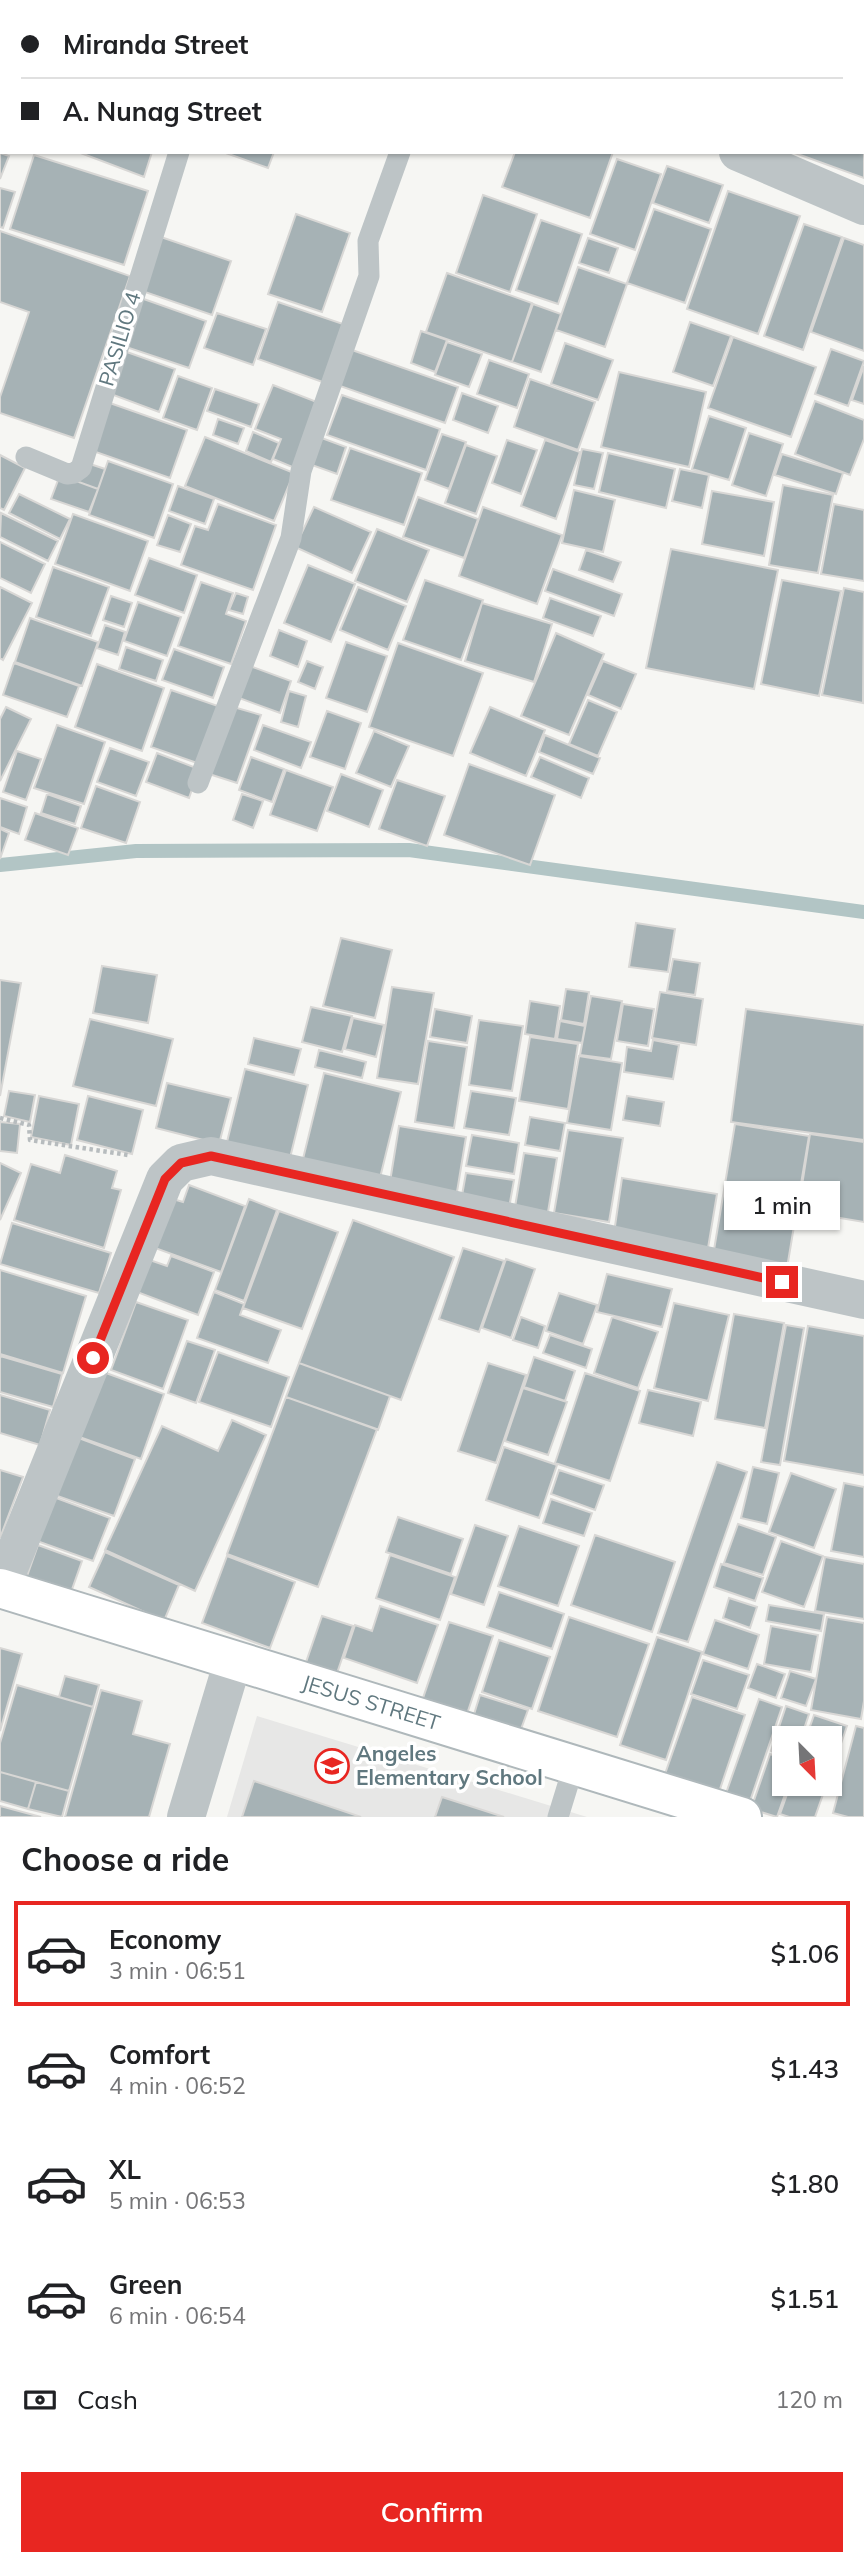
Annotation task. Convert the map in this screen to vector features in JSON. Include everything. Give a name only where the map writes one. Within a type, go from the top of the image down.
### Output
[{"type":"street","points":[[743,154],[864,206]]},
{"type":"street","points":[[1,1588],[165,1179],[181,1163],[211,1156],[864,1300]]},
{"type":"street","name":"JESUS STREET","points":[[1,1588],[574,1765],[692,1810],[742,1817]]},
{"type":"street","points":[[187,1817],[233,1661]]},
{"type":"lane","name":"PASILIO 4","points":[[26,457],[67,474],[81,468],[178,154]]},
{"type":"lane","points":[[198,783],[291,538],[301,471],[369,276],[368,241],[399,154]]},
{"type":"lane","points":[[558,1817],[574,1765]]},
{"type":"path","points":[[0,1118],[29,1125],[30,1140],[181,1163]]},
{"type":"shaded area","name":"Angeles Elementary School","points":[[257,1716],[587,1817],[227,1817]]},
{"type":"building","points":[[0,154],[3,154],[9,156],[0,179]]},
{"type":"building","points":[[83,154],[151,154],[144,177]]},
{"type":"building","points":[[229,154],[273,154],[268,168]]},
{"type":"building","points":[[514,154],[612,154],[590,218],[502,187]]},
{"type":"building","points":[[798,154],[864,154],[864,178]]},
{"type":"building","points":[[34,155],[148,191],[124,265],[10,229]]},
{"type":"building","points":[[617,159],[661,174],[635,250],[590,234]]},
{"type":"building","points":[[667,166],[723,185],[709,223],[653,203]]},
{"type":"building","points":[[0,188],[15,192],[3,228],[0,227]]},
{"type":"building","points":[[728,191],[800,216],[758,334],[687,309]]},
{"type":"building","points":[[483,195],[537,214],[510,292],[456,273]]},
{"type":"building","points":[[654,209],[711,229],[685,303],[627,283]]},
{"type":"building","points":[[296,214],[350,233],[322,312],[268,294]]},
{"type":"building","points":[[541,220],[582,234],[558,304],[516,290]]},
{"type":"building","points":[[804,224],[842,237],[803,350],[764,336]]},
{"type":"building","points":[[0,231],[130,276],[74,438],[0,413],[0,397],[29,312],[0,302]]},
{"type":"building","points":[[158,236],[231,261],[212,315],[139,290]]},
{"type":"building","points":[[588,238],[618,248],[609,273],[579,263]]},
{"type":"building","points":[[844,238],[864,245],[864,351],[811,332]]},
{"type":"building","points":[[578,267],[627,284],[605,347],[556,330]]},
{"type":"building","points":[[447,273],[532,303],[512,362],[426,332]]},
{"type":"building","points":[[138,297],[206,321],[189,368],[120,345]]},
{"type":"building","points":[[278,302],[349,326],[328,384],[258,359]]},
{"type":"building","points":[[533,304],[561,314],[541,372],[512,362]]},
{"type":"building","points":[[217,313],[266,329],[253,365],[204,348]]},
{"type":"building","points":[[690,322],[731,336],[713,386],[673,372]]},
{"type":"building","points":[[421,331],[447,340],[435,372],[411,363]]},
{"type":"building","points":[[733,337],[816,367],[791,437],[708,408]]},
{"type":"building","points":[[447,342],[482,354],[469,387],[435,375]]},
{"type":"building","points":[[565,343],[613,360],[598,400],[551,384]]},
{"type":"building","points":[[831,349],[864,361],[848,406],[815,394]]},
{"type":"building","points":[[352,350],[458,387],[445,423],[340,386]]},
{"type":"building","points":[[124,351],[175,369],[159,412],[108,393]]},
{"type":"building","points":[[489,360],[529,374],[517,408],[477,394]]},
{"type":"building","points":[[864,366],[864,404],[852,400]]},
{"type":"building","points":[[619,372],[706,392],[689,467],[601,447]]},
{"type":"building","points":[[178,376],[212,388],[197,430],[163,418]]},
{"type":"building","points":[[530,379],[595,402],[578,450],[514,427]]},
{"type":"building","points":[[273,385],[322,404],[297,469],[273,459],[281,439],[255,429]]},
{"type":"building","points":[[215,389],[259,404],[251,427],[207,411]]},
{"type":"building","points":[[462,393],[498,406],[488,433],[453,420]]},
{"type":"building","points":[[342,395],[440,429],[426,470],[327,435]]},
{"type":"building","points":[[815,401],[864,420],[864,439],[850,475],[795,454]]},
{"type":"building","points":[[107,402],[187,430],[170,478],[90,450]]},
{"type":"building","points":[[709,416],[746,428],[729,480],[692,469]]},
{"type":"building","points":[[218,419],[244,428],[238,444],[213,435]]},
{"type":"building","points":[[253,432],[279,443],[271,462],[246,451]]},
{"type":"building","points":[[749,433],[783,444],[766,496],[732,485]]},
{"type":"building","points":[[442,434],[466,442],[449,489],[425,480]]},
{"type":"building","points":[[205,437],[294,473],[274,521],[185,486]]},
{"type":"building","points":[[319,437],[346,447],[337,474],[309,464]]},
{"type":"building","points":[[507,440],[537,450],[521,494],[492,483]]},
{"type":"building","points":[[545,440],[580,452],[556,519],[521,506]]},
{"type":"building","points":[[466,445],[497,456],[476,514],[445,503]]},
{"type":"building","points":[[350,448],[422,473],[404,525],[331,500]]},
{"type":"building","points":[[582,449],[603,453],[594,489],[574,485]]},
{"type":"building","points":[[608,453],[675,469],[666,508],[599,492]]},
{"type":"building","points":[[782,454],[843,473],[836,494],[775,475]]},
{"type":"building","points":[[0,455],[25,468],[4,510],[0,508]]},
{"type":"building","points":[[108,461],[173,484],[154,538],[89,515]]},
{"type":"building","points":[[84,462],[105,469],[98,489],[76,481]]},
{"type":"building","points":[[680,469],[709,475],[702,508],[672,501]]},
{"type":"building","points":[[60,475],[98,489],[89,512],[51,499]]},
{"type":"building","points":[[783,485],[833,495],[818,573],[769,565]]},
{"type":"building","points":[[178,486],[214,499],[205,524],[169,511]]},
{"type":"building","points":[[574,490],[615,500],[603,552],[562,543]]},
{"type":"building","points":[[712,491],[774,502],[764,556],[702,544]]},
{"type":"building","points":[[19,494],[70,519],[60,539],[9,513]]},
{"type":"building","points":[[418,497],[478,519],[464,558],[403,537]]},
{"type":"building","points":[[218,504],[276,525],[253,590],[181,565],[195,526],[208,530]]},
{"type":"building","points":[[834,504],[864,510],[864,581],[821,574]]},
{"type":"building","points":[[314,507],[371,532],[352,573],[295,547]]},
{"type":"building","points":[[483,507],[562,535],[537,604],[459,576]]},
{"type":"building","points":[[1,513],[58,541],[48,561],[0,537]]},
{"type":"building","points":[[73,514],[148,541],[130,591],[55,564]]},
{"type":"building","points":[[168,515],[191,524],[180,552],[157,545]]},
{"type":"building","points":[[377,529],[429,550],[407,602],[355,581]]},
{"type":"building","points":[[0,542],[45,564],[31,593],[0,578]]},
{"type":"building","points":[[671,549],[778,570],[754,689],[646,668]]},
{"type":"building","points":[[586,550],[621,562],[613,582],[579,570]]},
{"type":"building","points":[[149,558],[197,575],[184,613],[135,595]]},
{"type":"building","points":[[308,565],[355,584],[331,642],[284,623]]},
{"type":"building","points":[[53,567],[109,587],[91,636],[36,617]]},
{"type":"building","points":[[553,569],[622,594],[614,616],[545,591]]},
{"type":"building","points":[[425,580],[483,600],[461,660],[403,640]]},
{"type":"building","points":[[782,580],[841,591],[819,696],[761,684]]},
{"type":"building","points":[[201,582],[233,593],[226,614],[246,621],[231,664],[178,646]]},
{"type":"building","points":[[0,587],[32,603],[3,660],[0,658]]},
{"type":"building","points":[[358,587],[406,606],[388,650],[340,630]]},
{"type":"building","points":[[844,588],[864,592],[863,703],[822,695]]},
{"type":"building","points":[[236,593],[248,597],[243,614],[229,610]]},
{"type":"building","points":[[111,596],[132,603],[124,627],[103,620]]},
{"type":"building","points":[[550,598],[601,616],[593,636],[543,618]]},
{"type":"building","points":[[138,602],[181,617],[167,656],[124,641]]},
{"type":"building","points":[[482,603],[552,624],[534,682],[465,661]]},
{"type":"building","points":[[30,618],[98,642],[82,686],[15,662]]},
{"type":"building","points":[[105,625],[125,632],[118,655],[97,648]]},
{"type":"building","points":[[279,630],[307,641],[298,667],[270,656]]},
{"type":"building","points":[[556,633],[604,654],[569,735],[521,716]]},
{"type":"building","points":[[346,642],[387,656],[367,712],[326,698]]},
{"type":"building","points":[[398,643],[483,673],[453,756],[369,727]]},
{"type":"building","points":[[126,647],[163,660],[156,681],[119,669]]},
{"type":"building","points":[[174,649],[224,667],[213,698],[162,680]]},
{"type":"building","points":[[307,661],[323,667],[315,689],[298,682]]},
{"type":"building","points":[[603,661],[636,674],[621,709],[588,695]]},
{"type":"building","points":[[14,663],[79,686],[67,717],[3,695]]},
{"type":"building","points":[[97,664],[164,688],[142,751],[75,727]]},
{"type":"building","points":[[250,666],[291,681],[280,713],[239,698]]},
{"type":"building","points":[[171,690],[218,706],[197,763],[151,747]]},
{"type":"building","points":[[289,691],[306,696],[298,727],[281,722]]},
{"type":"building","points":[[588,700],[617,712],[598,756],[569,744]]},
{"type":"building","points":[[230,706],[261,715],[237,783],[206,773]]},
{"type":"building","points":[[6,707],[31,719],[0,781],[0,719]]},
{"type":"building","points":[[490,707],[545,730],[526,776],[470,753]]},
{"type":"building","points":[[327,711],[361,723],[345,769],[310,757]]},
{"type":"building","points":[[57,725],[105,742],[84,804],[34,788]]},
{"type":"building","points":[[263,725],[311,742],[301,768],[254,750]]},
{"type":"building","points":[[374,731],[409,746],[391,787],[356,773]]},
{"type":"building","points":[[545,735],[600,758],[593,774],[539,752]]},
{"type":"building","points":[[110,748],[149,762],[136,796],[97,782]]},
{"type":"building","points":[[17,751],[41,759],[26,800],[3,792]]},
{"type":"building","points":[[157,753],[199,769],[189,798],[146,782]]},
{"type":"building","points":[[251,757],[284,769],[272,802],[239,790]]},
{"type":"building","points":[[540,757],[589,778],[581,798],[531,777]]},
{"type":"building","points":[[469,764],[555,795],[530,865],[444,835]]},
{"type":"building","points":[[286,770],[333,787],[317,831],[270,815]]},
{"type":"building","points":[[341,774],[383,790],[369,827],[327,811]]},
{"type":"building","points":[[397,780],[445,796],[427,846],[379,829]]},
{"type":"building","points":[[96,786],[140,802],[126,843],[81,828]]},
{"type":"building","points":[[47,794],[81,806],[75,824],[41,813]]},
{"type":"building","points":[[242,794],[263,801],[253,828],[233,820]]},
{"type":"building","points":[[0,798],[27,807],[19,834],[0,827]]},
{"type":"building","points":[[35,813],[78,828],[68,855],[25,840]]},
{"type":"building","points":[[0,829],[9,833],[0,859]]},
{"type":"building","points":[[636,923],[675,929],[668,972],[629,967]]},
{"type":"building","points":[[341,938],[392,950],[375,1018],[323,1006]]},
{"type":"building","points":[[673,959],[700,963],[695,995],[667,991]]},
{"type":"building","points":[[102,966],[157,975],[148,1023],[93,1013]]},
{"type":"building","points":[[0,980],[21,983],[0,1096]]},
{"type":"building","points":[[392,987],[434,993],[418,1084],[377,1078]]},
{"type":"building","points":[[566,989],[589,992],[584,1024],[561,1020]]},
{"type":"building","points":[[660,992],[703,999],[696,1045],[652,1038]]},
{"type":"building","points":[[591,996],[622,1001],[611,1059],[580,1055]]},
{"type":"building","points":[[530,1001],[560,1006],[555,1039],[525,1034]]},
{"type":"building","points":[[623,1004],[654,1009],[648,1046],[617,1041]]},
{"type":"building","points":[[311,1007],[352,1016],[342,1052],[302,1042]]},
{"type":"building","points":[[435,1009],[472,1016],[467,1043],[430,1037]]},
{"type":"building","points":[[746,1009],[864,1025],[864,1140],[731,1122]]},
{"type":"building","points":[[353,1018],[384,1025],[376,1057],[345,1049]]},
{"type":"building","points":[[90,1019],[173,1039],[156,1106],[73,1086]]},
{"type":"building","points":[[479,1020],[523,1026],[512,1091],[469,1085]]},
{"type":"building","points":[[560,1021],[585,1026],[582,1043],[557,1039]]},
{"type":"building","points":[[530,1037],[578,1044],[568,1109],[519,1101]]},
{"type":"building","points":[[254,1038],[301,1049],[294,1075],[248,1064]]},
{"type":"building","points":[[653,1040],[679,1045],[673,1079],[624,1072],[627,1047],[651,1051]]},
{"type":"building","points":[[428,1041],[467,1047],[454,1128],[415,1122]]},
{"type":"building","points":[[319,1050],[366,1062],[362,1078],[315,1067]]},
{"type":"building","points":[[579,1056],[622,1063],[611,1130],[567,1123]]},
{"type":"building","points":[[245,1069],[308,1085],[288,1166],[225,1150]]},
{"type":"building","points":[[324,1073],[401,1092],[379,1182],[302,1163]]},
{"type":"building","points":[[167,1083],[231,1098],[219,1144],[156,1128]]},
{"type":"building","points":[[9,1091],[35,1095],[30,1122],[4,1116]]},
{"type":"building","points":[[471,1091],[516,1098],[509,1135],[464,1128]]},
{"type":"building","points":[[39,1096],[79,1104],[71,1145],[31,1137]]},
{"type":"building","points":[[88,1096],[143,1110],[132,1154],[77,1140]]},
{"type":"building","points":[[627,1096],[664,1102],[660,1126],[623,1120]]},
{"type":"building","points":[[530,1117],[565,1123],[560,1151],[525,1145]]},
{"type":"building","points":[[0,1122],[20,1124],[17,1153],[0,1151]]},
{"type":"building","points":[[735,1124],[809,1136],[787,1268],[713,1256]]},
{"type":"building","points":[[399,1126],[466,1137],[455,1204],[388,1194]]},
{"type":"building","points":[[568,1130],[623,1138],[609,1222],[554,1213]]},
{"type":"building","points":[[810,1134],[864,1142],[864,1222],[798,1211]]},
{"type":"building","points":[[472,1135],[519,1143],[514,1174],[466,1166]]},
{"type":"building","points":[[524,1153],[557,1158],[546,1224],[513,1219]]},
{"type":"building","points":[[65,1155],[117,1171],[112,1188],[121,1190],[104,1248],[14,1220],[31,1164],[60,1173]]},
{"type":"building","points":[[0,1163],[21,1173],[0,1220]]},
{"type":"building","points":[[466,1173],[514,1180],[509,1208],[461,1201]]},
{"type":"building","points":[[622,1178],[717,1194],[708,1248],[614,1233]]},
{"type":"building","points":[[189,1185],[245,1206],[221,1272],[155,1248],[173,1199],[183,1202]]},
{"type":"building","points":[[249,1199],[277,1210],[244,1301],[215,1290]]},
{"type":"building","points":[[279,1211],[338,1232],[302,1329],[243,1308]]},
{"type":"building","points":[[353,1220],[454,1257],[401,1400],[299,1363]]},
{"type":"building","points":[[12,1223],[111,1253],[99,1293],[0,1264]]},
{"type":"building","points":[[463,1248],[504,1261],[479,1332],[439,1319]]},
{"type":"building","points":[[171,1256],[214,1272],[198,1315],[129,1289],[141,1257],[167,1266]]},
{"type":"building","points":[[506,1259],[535,1269],[511,1338],[482,1328]]},
{"type":"building","points":[[0,1270],[86,1296],[63,1373],[0,1354]]},
{"type":"building","points":[[607,1274],[672,1289],[662,1327],[597,1312]]},
{"type":"building","points":[[214,1292],[244,1304],[240,1315],[281,1330],[268,1363],[197,1338]]},
{"type":"building","points":[[559,1293],[597,1305],[583,1344],[546,1331]]},
{"type":"building","points":[[136,1302],[188,1320],[163,1389],[111,1370]]},
{"type":"building","points":[[674,1303],[729,1315],[708,1401],[654,1388]]},
{"type":"building","points":[[734,1314],[784,1323],[765,1428],[715,1419]]},
{"type":"building","points":[[521,1317],[545,1326],[538,1348],[513,1340]]},
{"type":"building","points":[[612,1317],[658,1332],[638,1388],[594,1373]]},
{"type":"building","points":[[786,1325],[804,1328],[780,1465],[761,1462]]},
{"type":"building","points":[[808,1326],[864,1336],[864,1475],[784,1461]]},
{"type":"building","points":[[550,1335],[592,1349],[586,1368],[543,1353]]},
{"type":"building","points":[[187,1341],[215,1350],[196,1403],[168,1393]]},
{"type":"building","points":[[218,1352],[289,1377],[271,1427],[199,1402]]},
{"type":"building","points":[[0,1356],[62,1374],[53,1407],[0,1392]]},
{"type":"building","points":[[534,1357],[575,1371],[565,1401],[524,1387]]},
{"type":"building","points":[[299,1363],[390,1396],[378,1430],[286,1397]]},
{"type":"building","points":[[488,1363],[526,1375],[496,1463],[458,1451]]},
{"type":"building","points":[[95,1369],[164,1394],[141,1459],[71,1434]]},
{"type":"building","points":[[585,1373],[640,1391],[610,1481],[555,1463]]},
{"type":"building","points":[[523,1388],[567,1402],[548,1455],[505,1441]]},
{"type":"building","points":[[648,1390],[701,1402],[693,1436],[639,1423]]},
{"type":"building","points":[[0,1395],[50,1410],[40,1445],[0,1433]]},
{"type":"building","points":[[286,1397],[377,1429],[318,1587],[227,1554]]},
{"type":"building","points":[[232,1420],[266,1435],[195,1591],[105,1550],[162,1426],[218,1451]]},
{"type":"building","points":[[68,1434],[135,1459],[114,1516],[46,1492]]},
{"type":"building","points":[[504,1447],[557,1465],[539,1518],[486,1500]]},
{"type":"building","points":[[717,1462],[747,1472],[688,1642],[658,1633]]},
{"type":"building","points":[[753,1467],[779,1473],[767,1524],[741,1518]]},
{"type":"building","points":[[0,1470],[23,1477],[0,1538]]},
{"type":"building","points":[[559,1470],[604,1485],[595,1510],[551,1494]]},
{"type":"building","points":[[791,1473],[836,1489],[814,1548],[769,1532]]},
{"type":"building","points":[[844,1483],[864,1487],[864,1557],[831,1551]]},
{"type":"building","points":[[51,1496],[110,1518],[93,1561],[34,1540]]},
{"type":"building","points":[[551,1499],[592,1513],[584,1536],[543,1523]]},
{"type":"building","points":[[398,1517],[463,1539],[451,1574],[386,1552]]},
{"type":"building","points":[[738,1524],[776,1537],[763,1575],[724,1563]]},
{"type":"building","points":[[475,1525],[508,1536],[484,1605],[451,1594]]},
{"type":"building","points":[[519,1526],[579,1546],[558,1606],[498,1586]]},
{"type":"building","points":[[595,1535],[675,1562],[652,1632],[571,1605]]},
{"type":"building","points":[[781,1541],[823,1556],[804,1607],[762,1592]]},
{"type":"building","points":[[38,1545],[82,1561],[70,1595],[26,1579]]},
{"type":"building","points":[[105,1552],[179,1585],[164,1621],[89,1587]]},
{"type":"building","points":[[390,1555],[455,1577],[440,1620],[376,1598]]},
{"type":"building","points":[[227,1556],[295,1582],[270,1648],[202,1623]]},
{"type":"building","points":[[825,1557],[864,1564],[864,1619],[815,1611]]},
{"type":"building","points":[[721,1564],[763,1578],[755,1601],[714,1587]]},
{"type":"building","points":[[499,1592],[564,1614],[552,1649],[487,1627]]},
{"type":"building","points":[[729,1598],[757,1607],[750,1628],[723,1618]]},
{"type":"building","points":[[769,1605],[824,1614],[821,1631],[766,1621]]},
{"type":"building","points":[[380,1606],[438,1625],[417,1683],[344,1658],[355,1625],[372,1631]]},
{"type":"building","points":[[322,1616],[353,1626],[334,1682],[303,1671]]},
{"type":"building","points":[[569,1617],[649,1644],[617,1737],[538,1711]]},
{"type":"building","points":[[827,1617],[864,1623],[864,1701],[861,1719],[811,1710]]},
{"type":"building","points":[[715,1620],[759,1635],[748,1669],[703,1654]]},
{"type":"building","points":[[449,1622],[493,1636],[466,1717],[422,1701]]},
{"type":"building","points":[[771,1626],[818,1635],[811,1672],[764,1664]]},
{"type":"building","points":[[657,1637],[702,1652],[666,1760],[620,1745]]},
{"type":"building","points":[[499,1640],[550,1657],[532,1709],[482,1692]]},
{"type":"building","points":[[0,1648],[22,1654],[0,1731]]},
{"type":"building","points":[[703,1660],[749,1675],[737,1709],[691,1694]]},
{"type":"building","points":[[757,1664],[785,1674],[776,1698],[748,1688]]},
{"type":"building","points":[[790,1671],[816,1679],[806,1706],[781,1698]]},
{"type":"building","points":[[65,1676],[99,1685],[93,1707],[59,1697]]},
{"type":"building","points":[[17,1685],[93,1707],[69,1791],[0,1772],[0,1743]]},
{"type":"building","points":[[101,1690],[142,1701],[133,1734],[170,1744],[149,1817],[65,1817]]},
{"type":"building","points":[[480,1695],[528,1710],[517,1740],[471,1724]]},
{"type":"building","points":[[692,1697],[745,1715],[719,1792],[665,1774]]},
{"type":"building","points":[[759,1699],[782,1707],[776,1726],[772,1726],[772,1736],[748,1807],[724,1799]]},
{"type":"building","points":[[786,1706],[809,1714],[805,1726],[779,1726]]},
{"type":"building","points":[[814,1715],[847,1726],[842,1741],[842,1726],[810,1726]]},
{"type":"building","points":[[856,1726],[864,1728],[864,1817],[833,1813],[837,1796],[842,1796],[842,1779]]},
{"type":"building","points":[[770,1754],[772,1755],[772,1796],[784,1796],[777,1817],[751,1809]]},
{"type":"building","points":[[0,1772],[36,1782],[28,1809],[0,1801]]},
{"type":"building","points":[[254,1781],[361,1817],[242,1817]]},
{"type":"building","points":[[36,1782],[69,1791],[62,1817],[28,1809]]},
{"type":"building","points":[[786,1796],[822,1796],[815,1817],[789,1817],[780,1814]]},
{"type":"building","points":[[442,1797],[504,1817],[435,1817]]},
{"type":"building","points":[[0,1806],[41,1817],[0,1817]]},
{"type":"waterway","points":[[0,865],[136,851],[409,850],[864,912]]},
{"type":"place","name":"Angeles Elementary School","points":[[332,1766]]},
{"type":"route","points":[[93,1358],[165,1179],[181,1163],[211,1156],[782,1282]]}]
